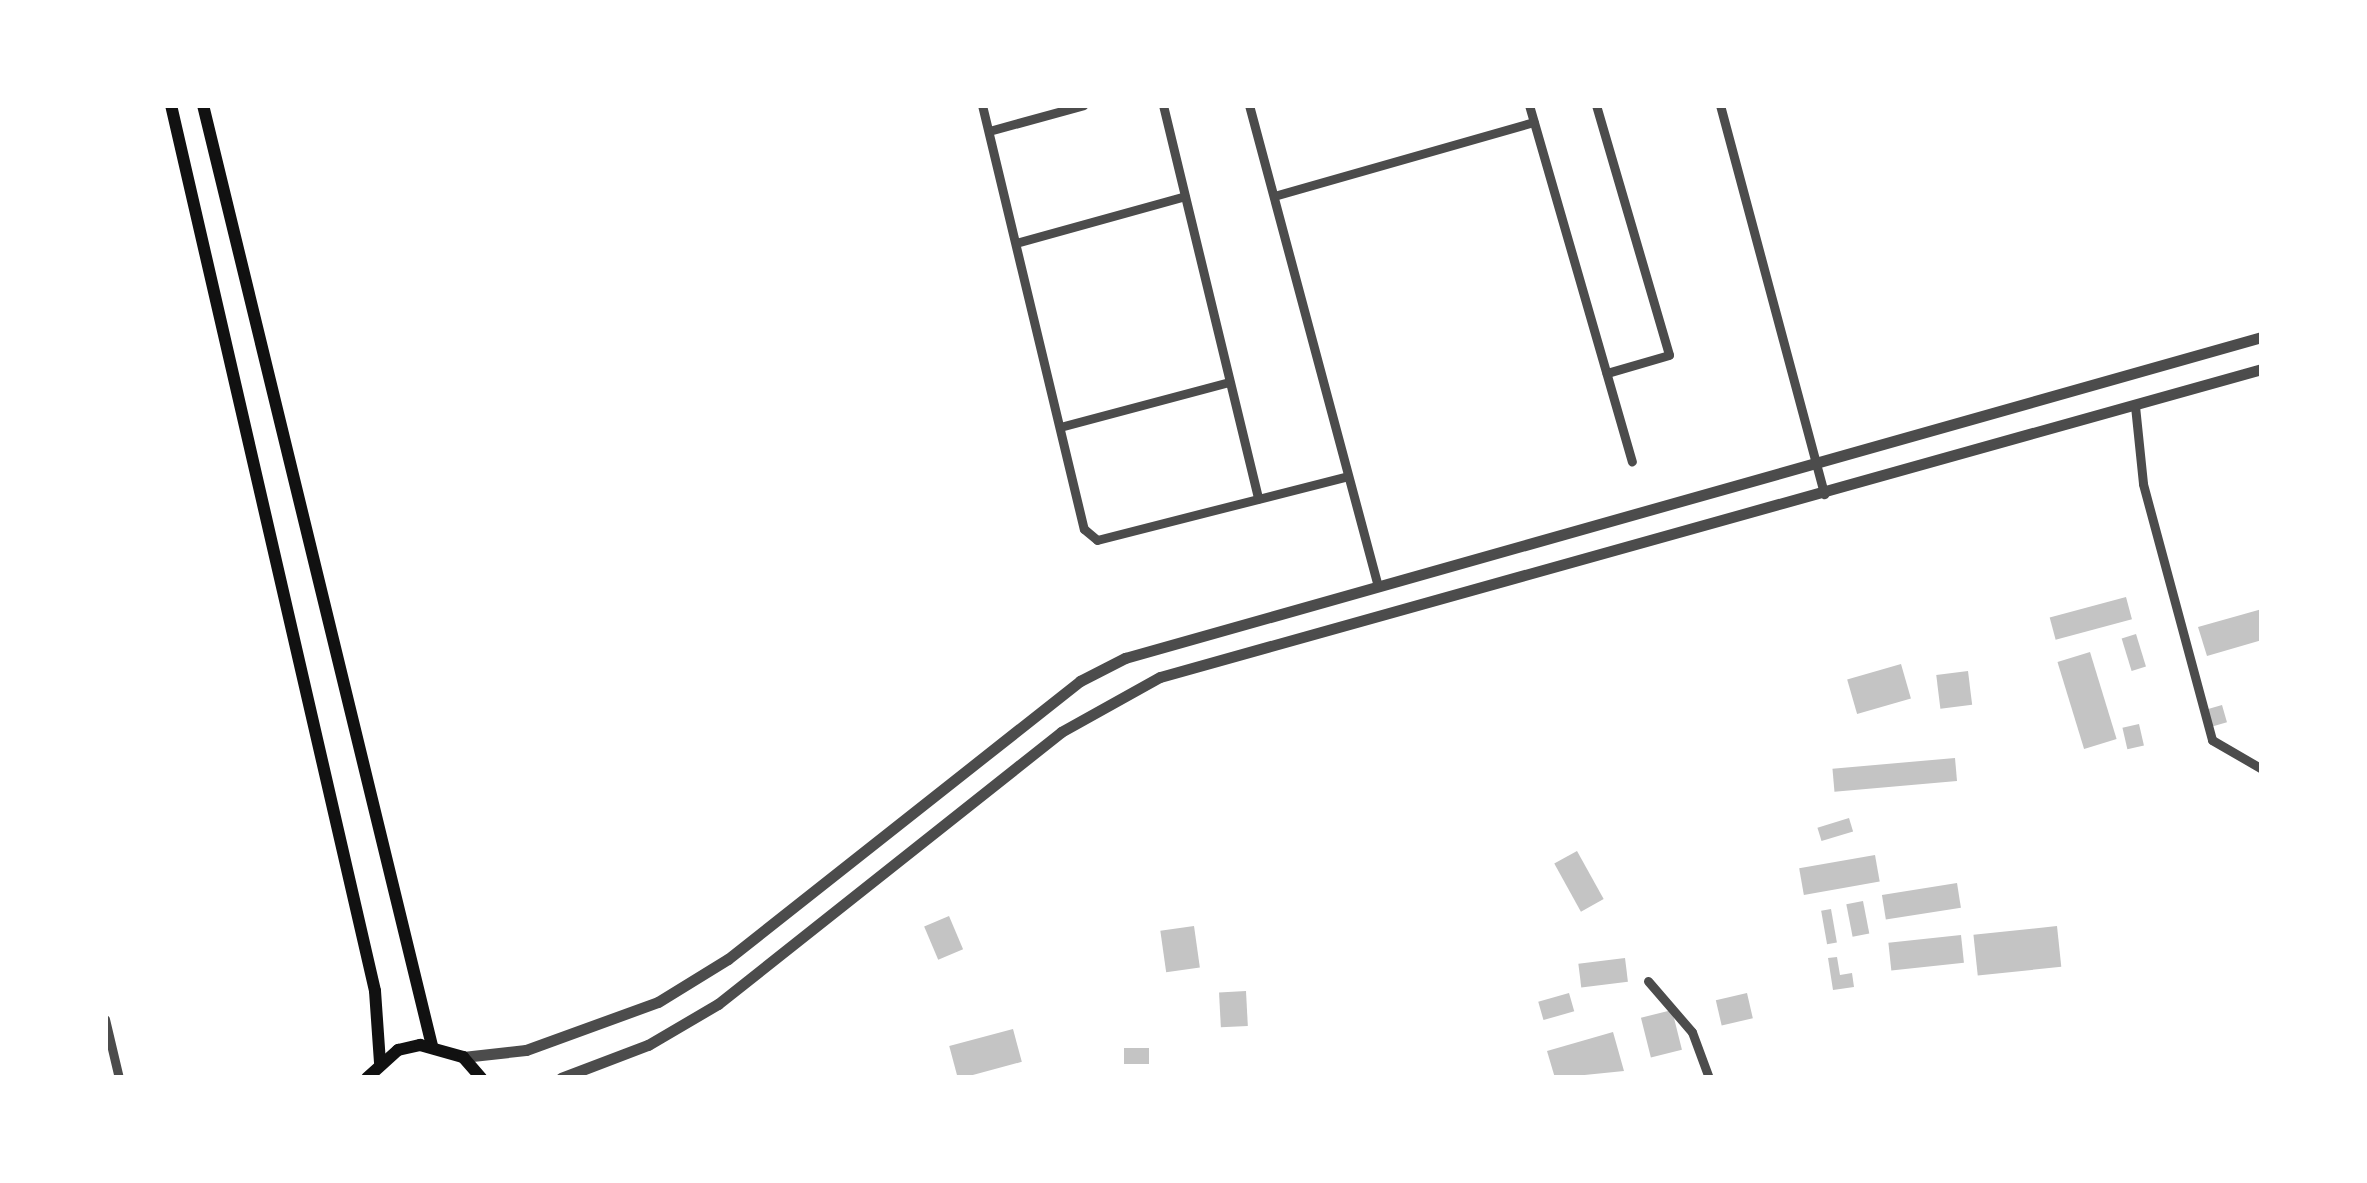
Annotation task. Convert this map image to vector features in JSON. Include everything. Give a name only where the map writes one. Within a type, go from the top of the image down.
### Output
[{"type":"main road","points":[[171,105],[371,973],[380,1062]]},
{"type":"main road","points":[[203,105],[432,1046]]},
{"type":"main road","points":[[367,1078],[380,1062],[432,1046],[463,1057],[481,1078]]},
{"type":"street","points":[[982,105],[1084,529],[1097,540],[1348,476]]},
{"type":"street","points":[[989,131],[1084,105]]},
{"type":"street","points":[[1162,105],[1258,499]]},
{"type":"street","points":[[1249,105],[1377,584]]},
{"type":"street","points":[[1530,105],[1632,461]]},
{"type":"street","points":[[1596,105],[1669,355],[1607,372]]},
{"type":"street","points":[[1720,105],[1824,494]]},
{"type":"street","points":[[1274,196],[1534,122]]},
{"type":"street","points":[[1016,243],[1184,196]]},
{"type":"street","points":[[463,1057],[526,1050],[658,1002],[728,959],[1080,681],[1125,658],[2262,337]]},
{"type":"street","points":[[561,1078],[648,1045],[718,1004],[1061,732],[1160,677],[2262,369]]},
{"type":"street","points":[[1060,427],[1229,382]]},
{"type":"street","points":[[2135,406],[2143,484],[2212,740],[2262,769]]},
{"type":"street","points":[[1648,981],[1692,1032],[1709,1078]]},
{"type":"street","points":[[105,1019],[119,1078]]},
{"type":"building","points":[[2126,597],[2132,619],[2056,640],[2050,617]]},
{"type":"building","points":[[2262,609],[2262,640],[2207,656],[2198,627]]},
{"type":"building","points":[[2136,634],[2146,667],[2132,671],[2122,638]]},
{"type":"building","points":[[2090,652],[2117,739],[2084,749],[2057,662]]},
{"type":"building","points":[[1901,664],[1911,699],[1857,714],[1847,679]]},
{"type":"building","points":[[1968,671],[1972,705],[1940,709],[1936,675]]},
{"type":"building","points":[[2222,705],[2227,722],[2210,727],[2205,710]]},
{"type":"building","points":[[2139,724],[2144,745],[2127,749],[2122,728]]},
{"type":"building","points":[[1955,758],[1957,781],[1834,792],[1832,769]]},
{"type":"building","points":[[1849,818],[1853,831],[1822,841],[1817,828]]},
{"type":"building","points":[[1577,851],[1604,899],[1581,912],[1554,864]]},
{"type":"building","points":[[1875,855],[1880,882],[1804,895],[1799,868]]},
{"type":"building","points":[[1957,883],[1961,908],[1886,920],[1882,895]]},
{"type":"building","points":[[1863,901],[1869,933],[1853,937],[1846,904]]},
{"type":"building","points":[[1831,909],[1837,942],[1827,944],[1821,911]]},
{"type":"building","points":[[949,916],[963,949],[938,960],[924,927]]},
{"type":"building","points":[[1194,926],[1200,968],[1166,972],[1160,931]]},
{"type":"building","points":[[2057,926],[2061,967],[1978,976],[1973,935]]},
{"type":"building","points":[[1961,935],[1964,963],[1891,970],[1888,943]]},
{"type":"building","points":[[1837,957],[1840,975],[1852,973],[1854,987],[1833,990],[1828,958]]},
{"type":"building","points":[[1625,958],[1628,982],[1581,988],[1578,964]]},
{"type":"building","points":[[1246,991],[1248,1026],[1221,1027],[1219,992]]},
{"type":"building","points":[[1569,993],[1574,1011],[1543,1020],[1538,1002]]},
{"type":"building","points":[[1747,993],[1753,1018],[1722,1026],[1716,1000]]},
{"type":"building","points":[[1672,1010],[1682,1050],[1651,1058],[1641,1018]]},
{"type":"building","points":[[1013,1029],[1022,1062],[958,1078],[949,1046]]},
{"type":"building","points":[[1613,1032],[1624,1071],[1555,1078],[1547,1051]]},
{"type":"building","points":[[1124,1048],[1149,1048],[1149,1064],[1124,1064]]}]
